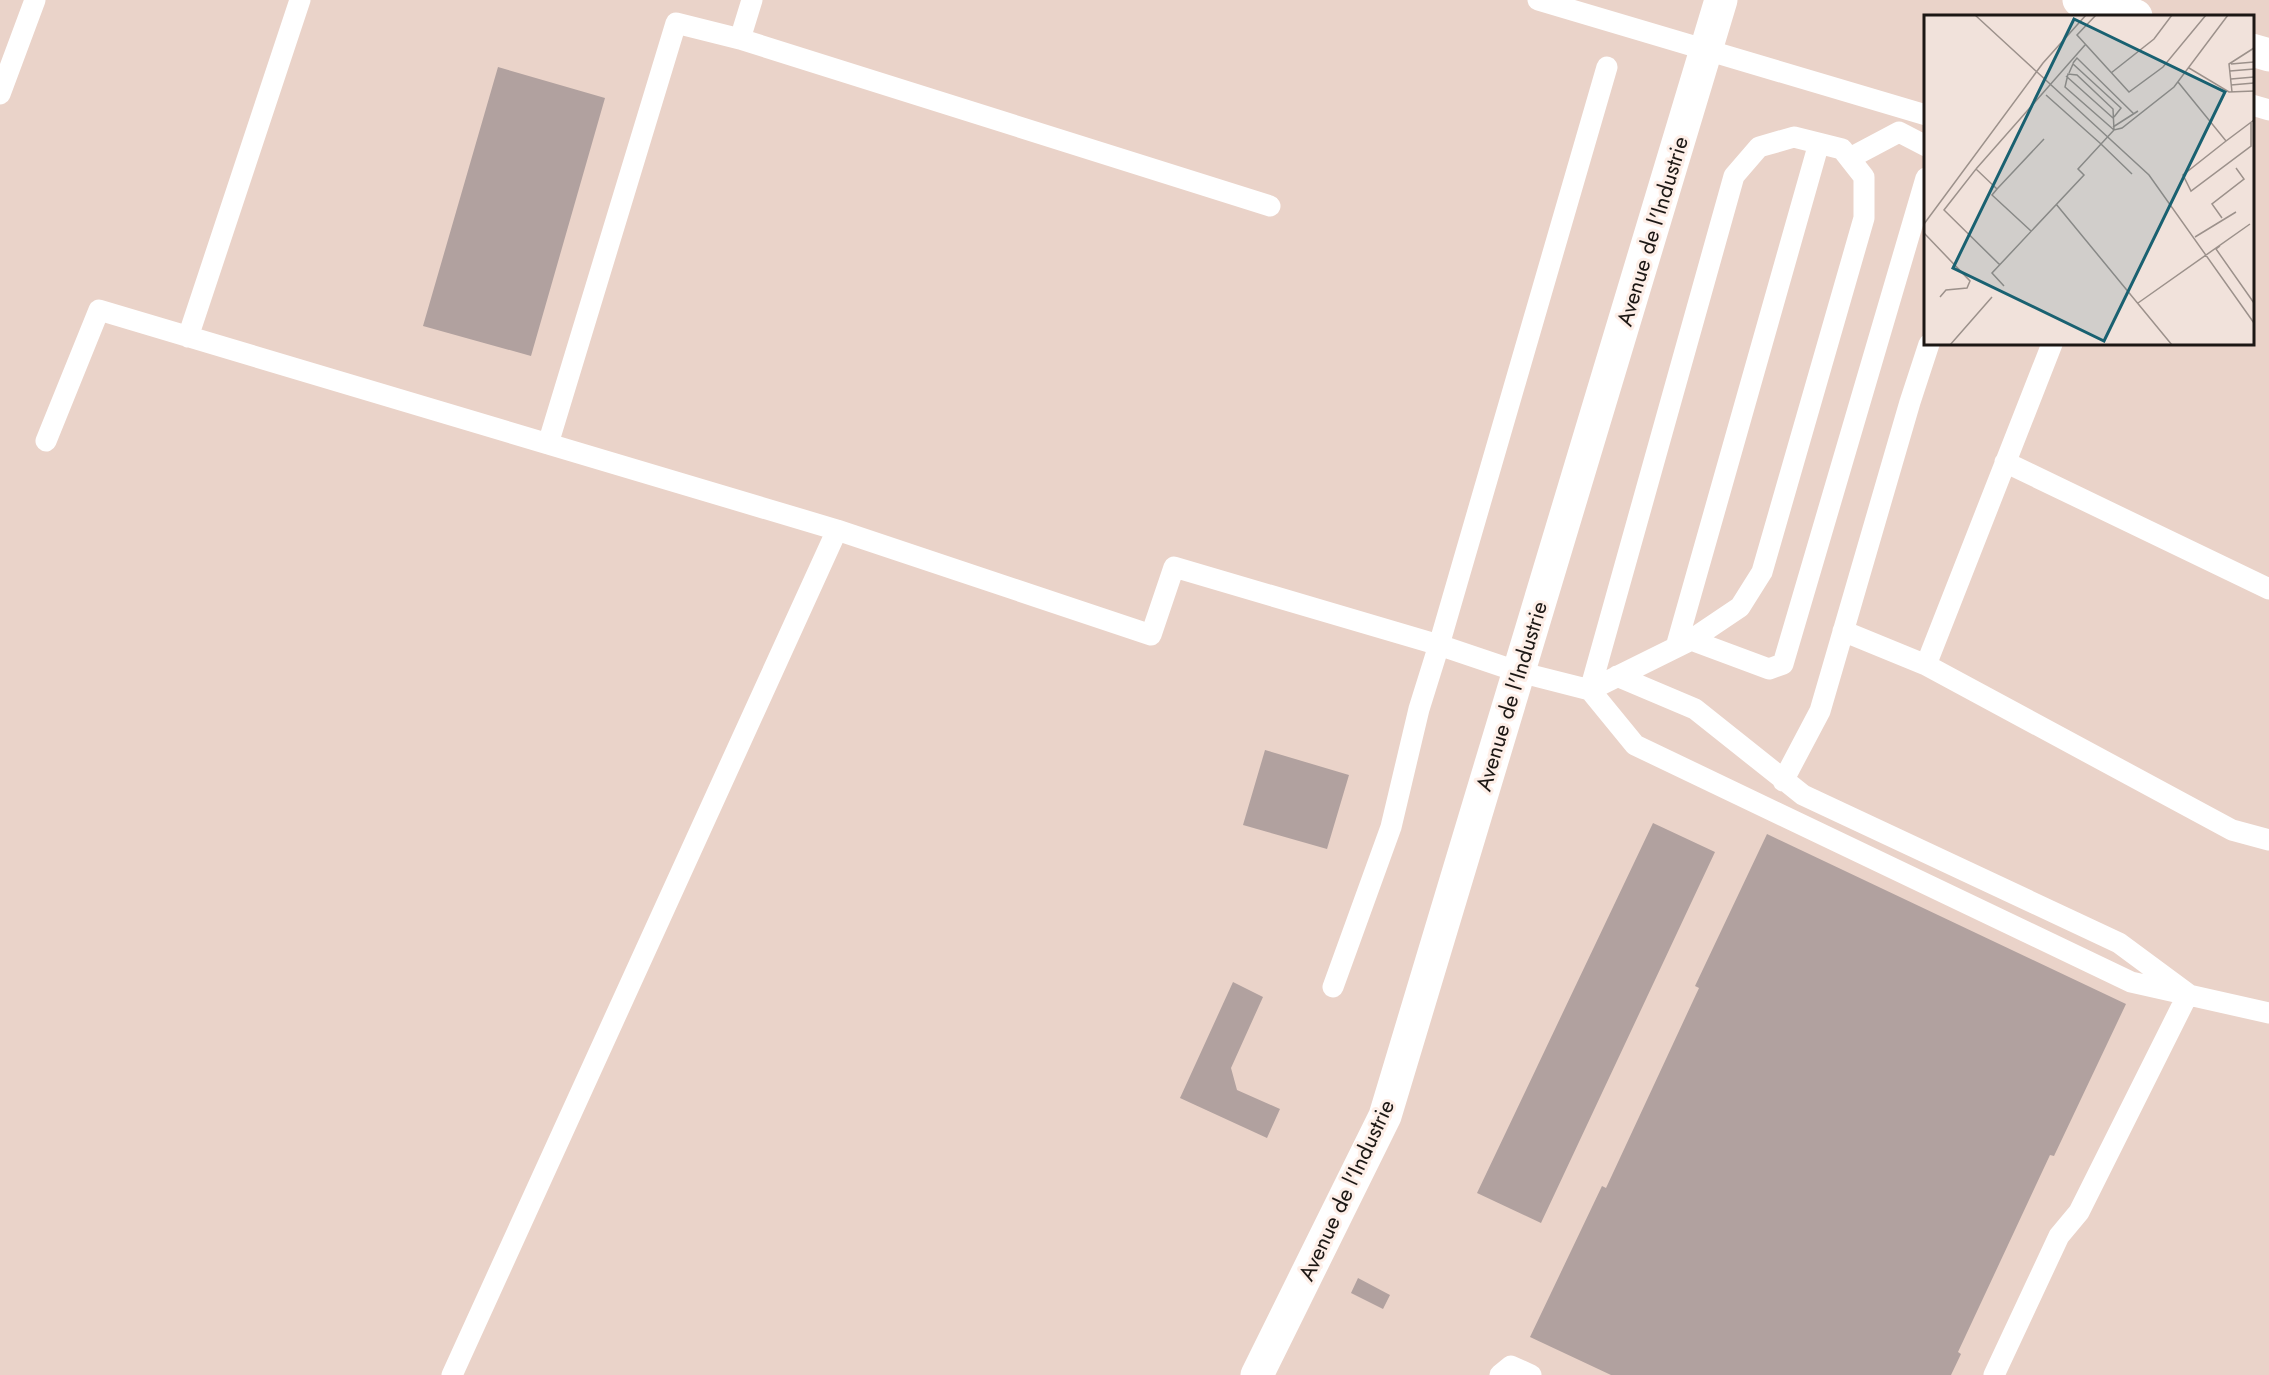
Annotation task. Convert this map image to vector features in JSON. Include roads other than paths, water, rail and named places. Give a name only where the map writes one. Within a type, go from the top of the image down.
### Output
[{"type":"street","name":"Avenue de l'Industrie","points":[[1257,1375],[1385,1116],[1721,0]]},
{"type":"street","points":[[2079,0],[2132,15]]},
{"type":"street","points":[[2254,50],[2269,55]]},
{"type":"lane","points":[[0,94],[35,0]]},
{"type":"lane","points":[[188,337],[300,0]]},
{"type":"lane","points":[[740,39],[752,0]]},
{"type":"lane","points":[[1538,0],[1924,114]]},
{"type":"lane","points":[[548,444],[676,22],[740,39],[1270,206]]},
{"type":"lane","points":[[1333,987],[1391,827],[1419,709],[1607,67]]},
{"type":"lane","points":[[2254,105],[2269,110]]},
{"type":"lane","points":[[1850,158],[1899,132],[1924,145]]},
{"type":"lane","points":[[1794,137],[1842,149],[1864,177],[1864,218],[1762,572],[1740,607],[1684,644],[1590,690],[1734,176],[1759,147],[1794,137]]},
{"type":"lane","points":[[1684,644],[1820,143]]},
{"type":"lane","points":[[1684,644],[1769,669],[1783,664],[1924,185]]},
{"type":"lane","points":[[46,441],[99,310],[837,531],[1151,634],[1174,567],[1439,645],[1519,672],[1590,690],[1635,745],[2131,982],[2269,1013]]},
{"type":"lane","points":[[1783,781],[1820,711],[1906,413],[1929,345]]},
{"type":"lane","points":[[1926,664],[2052,345]]},
{"type":"lane","points":[[2005,462],[2269,589]]},
{"type":"lane","points":[[452,1375],[837,531]]},
{"type":"lane","points":[[1843,631],[1926,664],[2232,830],[2269,840]]},
{"type":"lane","points":[[1617,676],[1695,710],[1803,795],[2118,943],[2188,994]]},
{"type":"lane","points":[[1994,1375],[2059,1236],[2079,1212],[2188,994]]},
{"type":"lane","points":[[1500,1375],[1511,1366],[1531,1375]]}]
